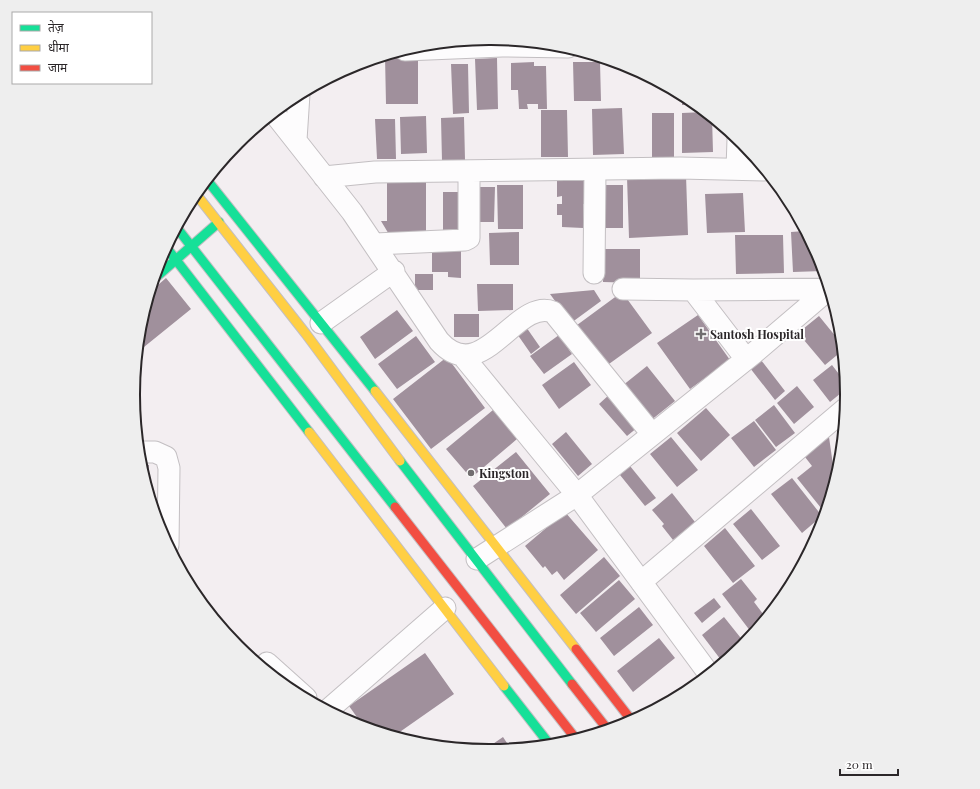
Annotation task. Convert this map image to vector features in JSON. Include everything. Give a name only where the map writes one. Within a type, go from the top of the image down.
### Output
[{"type":"main road","points":[[211,185],[321,323],[628,715]]},
{"type":"main road","points":[[200,199],[306,334],[393,451],[604,724]]},
{"type":"main road","points":[[163,271],[219,222]]},
{"type":"main road","points":[[181,233],[572,734]]},
{"type":"main road","points":[[171,253],[546,739]]},
{"type":"street","points":[[441,49],[515,46]]},
{"type":"street","points":[[296,140],[298,102]]},
{"type":"street","points":[[278,117],[375,244],[439,341],[447,350],[462,355],[475,354],[488,347],[532,313],[546,310],[553,312],[652,434]]},
{"type":"street","points":[[738,148],[738,169]]},
{"type":"street","points":[[594,273],[595,170]]},
{"type":"street","points":[[324,177],[375,172],[757,170]]},
{"type":"street","points":[[375,244],[465,240],[469,238],[469,171]]},
{"type":"street","points":[[321,323],[394,271]]},
{"type":"street","points":[[623,288],[693,290],[823,288]]},
{"type":"street","points":[[693,290],[746,359]]},
{"type":"street","points":[[477,559],[577,495],[746,359],[824,292]]},
{"type":"street","points":[[462,355],[577,495],[706,670]]},
{"type":"street","points":[[642,582],[839,415]]},
{"type":"street","points":[[145,452],[155,452],[166,457],[169,468],[164,519]]},
{"type":"street","points":[[332,706],[445,608]]},
{"type":"street","points":[[268,663],[280,674]]},
{"type":"building","points":[[418,54],[418,104],[386,104],[385,62]]},
{"type":"building","points":[[497,58],[498,109],[477,110],[475,59]]},
{"type":"building","points":[[534,62],[534,66],[546,66],[547,109],[538,109],[538,104],[527,104],[528,109],[519,109],[518,90],[511,90],[511,63]]},
{"type":"building","points":[[573,62],[600,63],[601,101],[574,101]]},
{"type":"building","points":[[451,64],[468,64],[469,113],[453,114]]},
{"type":"building","points":[[622,108],[624,154],[593,155],[592,109]]},
{"type":"building","points":[[541,110],[567,110],[568,157],[541,157]]},
{"type":"building","points":[[696,112],[712,125],[713,152],[682,153],[682,113]]},
{"type":"building","points":[[652,113],[674,113],[674,157],[652,157]]},
{"type":"building","points":[[426,116],[427,153],[401,154],[400,117]]},
{"type":"building","points":[[464,117],[465,160],[442,161],[441,118]]},
{"type":"building","points":[[375,119],[395,119],[396,159],[377,159]]},
{"type":"building","points":[[686,175],[688,235],[629,238],[627,177]]},
{"type":"building","points":[[426,176],[426,235],[390,236],[381,221],[387,221],[387,179]]},
{"type":"building","points":[[557,179],[588,179],[588,204],[583,204],[583,228],[562,227],[562,215],[557,215],[557,204],[562,204],[562,196],[557,197]]},
{"type":"building","points":[[497,185],[523,185],[523,229],[498,229]]},
{"type":"building","points":[[598,185],[623,185],[623,228],[599,228]]},
{"type":"building","points":[[474,187],[495,187],[494,222],[474,222]]},
{"type":"building","points":[[443,192],[466,192],[466,229],[443,230]]},
{"type":"building","points":[[743,193],[745,232],[707,233],[705,194]]},
{"type":"building","points":[[799,231],[817,271],[793,272],[791,232]]},
{"type":"building","points":[[519,232],[519,265],[490,265],[489,233]]},
{"type":"building","points":[[735,235],[783,235],[784,273],[736,274]]},
{"type":"building","points":[[432,245],[461,246],[461,278],[448,277],[448,272],[432,272]]},
{"type":"building","points":[[604,249],[640,249],[640,283],[603,282]]},
{"type":"building","points":[[415,274],[433,274],[433,290],[415,290]]},
{"type":"building","points":[[166,278],[191,309],[144,347],[147,326],[158,285]]},
{"type":"building","points":[[477,284],[513,284],[513,310],[478,311]]},
{"type":"building","points":[[594,290],[601,301],[571,323],[550,294]]},
{"type":"building","points":[[622,292],[652,333],[602,369],[573,328]]},
{"type":"building","points":[[397,310],[413,331],[375,359],[360,337]]},
{"type":"building","points":[[454,314],[479,314],[479,337],[454,337]]},
{"type":"building","points":[[698,315],[730,360],[690,389],[657,343]]},
{"type":"building","points":[[819,316],[835,335],[837,355],[825,365],[798,333]]},
{"type":"building","points":[[524,324],[540,347],[531,354],[515,331]]},
{"type":"building","points":[[559,335],[572,354],[544,374],[530,356]]},
{"type":"building","points":[[416,336],[435,362],[397,389],[378,364]]},
{"type":"building","points":[[447,357],[485,408],[431,449],[393,399]]},
{"type":"building","points":[[761,360],[785,391],[775,400],[750,368]]},
{"type":"building","points":[[574,362],[591,385],[559,409],[542,385]]},
{"type":"building","points":[[832,365],[839,374],[840,394],[830,402],[813,380]]},
{"type":"building","points":[[647,366],[675,401],[650,421],[622,386]]},
{"type":"building","points":[[797,386],[814,407],[794,424],[777,403]]},
{"type":"building","points":[[610,394],[638,427],[627,436],[599,404]]},
{"type":"building","points":[[774,405],[795,433],[776,447],[755,420]]},
{"type":"building","points":[[706,408],[730,435],[701,461],[677,433]]},
{"type":"building","points":[[493,410],[517,439],[471,478],[446,449]]},
{"type":"building","points":[[754,421],[776,450],[754,467],[731,438]]},
{"type":"building","points":[[566,432],[592,464],[578,476],[552,444]]},
{"type":"building","points":[[671,437],[698,470],[677,487],[650,454]]},
{"type":"building","points":[[829,437],[833,464],[821,508],[797,478],[812,466],[805,457]]},
{"type":"building","points":[[516,452],[550,494],[507,529],[473,486]]},
{"type":"building","points":[[630,466],[656,498],[645,506],[620,475]]},
{"type":"building","points":[[792,478],[819,512],[815,522],[802,533],[771,494]]},
{"type":"building","points":[[672,493],[695,522],[673,540],[662,526],[664,524],[652,510]]},
{"type":"building","points":[[751,509],[780,546],[762,560],[733,524]]},
{"type":"building","points":[[565,512],[598,550],[564,580],[557,571],[552,575],[545,566],[543,568],[525,546]]},
{"type":"building","points":[[725,528],[755,566],[733,583],[704,546]]},
{"type":"building","points":[[604,557],[620,576],[576,614],[560,595]]},
{"type":"building","points":[[741,579],[757,599],[754,602],[762,613],[749,629],[722,594]]},
{"type":"building","points":[[619,580],[635,599],[596,632],[580,613]]},
{"type":"building","points":[[714,598],[721,607],[702,623],[694,613]]},
{"type":"building","points":[[639,607],[653,625],[614,656],[600,638]]},
{"type":"building","points":[[724,617],[741,638],[719,658],[702,635]]},
{"type":"building","points":[[659,638],[675,658],[633,692],[617,671]]},
{"type":"building","points":[[425,653],[454,694],[400,732],[357,717],[349,706]]},
{"type":"building","points":[[503,737],[507,743],[493,744]]},
{"type":"traffic: fast","points":[[211,185],[375,391]]},
{"type":"traffic: fast","points":[[163,271],[219,222]]},
{"type":"traffic: fast","points":[[181,233],[395,507]]},
{"type":"traffic: fast","points":[[171,253],[309,432]]},
{"type":"traffic: fast","points":[[400,461],[572,684]]},
{"type":"traffic: fast","points":[[504,686],[546,739]]},
{"type":"traffic: slow","points":[[200,199],[306,334],[400,461]]},
{"type":"traffic: slow","points":[[375,391],[576,649]]},
{"type":"traffic: slow","points":[[309,432],[504,686]]},
{"type":"traffic: jam","points":[[395,507],[572,734]]},
{"type":"traffic: jam","points":[[576,649],[628,715]]},
{"type":"traffic: jam","points":[[572,684],[604,724]]},
{"type":"place","name":"Santosh Hospital","points":[[701,334]]},
{"type":"place","name":"Kingston","points":[[471,473]]}]
